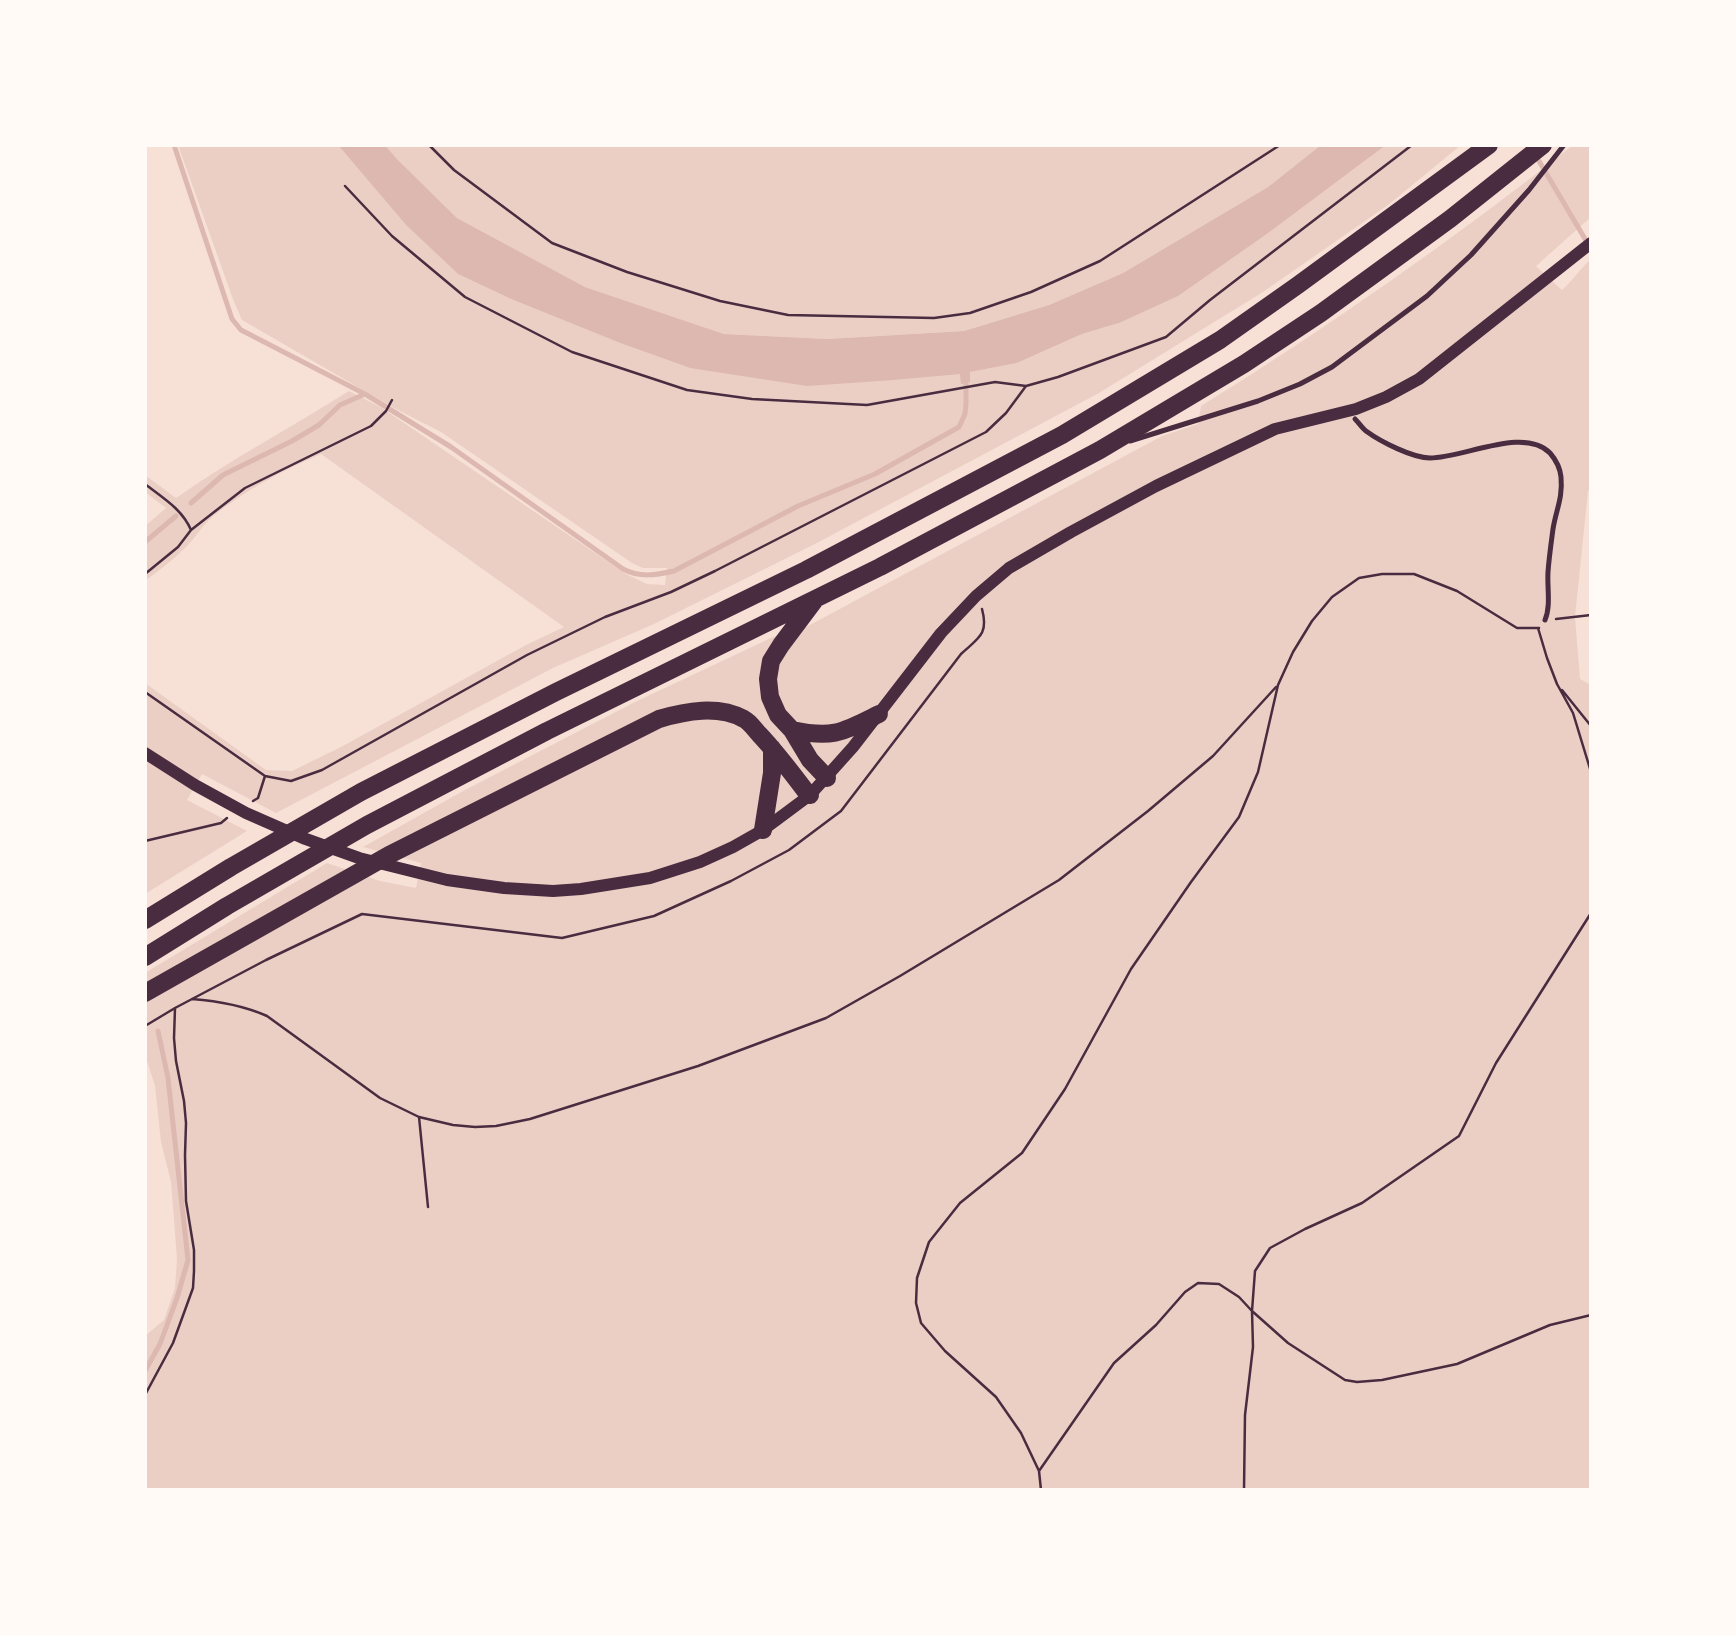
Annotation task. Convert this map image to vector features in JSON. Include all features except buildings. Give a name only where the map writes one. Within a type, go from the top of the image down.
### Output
[{"type":"highway","points":[[145,920],[361,793],[556,692],[806,570],[1062,435],[1220,340],[1489,145]]},
{"type":"highway","points":[[145,957],[367,825],[547,731],[815,600],[1100,450],[1244,364],[1321,313],[1450,219],[1543,145]]},
{"type":"highway","points":[[815,600],[771,661],[768,679],[770,697],[778,715],[792,730],[810,760],[827,778]]},
{"type":"highway","points":[[145,993],[388,855],[659,719],[682,712],[705,710],[745,720],[810,795]]},
{"type":"highway","points":[[792,730],[813,735],[832,734],[879,714]]},
{"type":"highway","points":[[764,830],[772,774],[772,748]]},
{"type":"street","points":[[145,753],[246,813],[303,838],[359,859],[447,880],[553,891],[650,878],[700,862],[764,830],[810,795],[827,778],[961,611],[1009,568],[1156,486],[1275,429],[1356,409],[1419,379],[1591,243]]},
{"type":"lane","points":[[1100,450],[1258,401],[1332,367],[1427,296],[1471,255],[1529,190],[1564,145]]},
{"type":"lane","points":[[1356,419],[1365,431],[1391,445],[1429,458],[1460,455],[1503,443],[1524,441],[1545,448],[1560,468],[1561,478],[1561,498],[1550,553],[1548,614],[1545,620]]},
{"type":"path","points":[[429,145],[454,170],[552,243],[627,272],[720,301],[788,315],[934,318],[970,313],[1031,292],[1100,261],[1280,145]]},
{"type":"path","points":[[345,186],[393,236],[465,298],[572,352],[687,390],[752,399],[867,405],[995,382],[1026,386],[1166,337],[1412,145]]},
{"type":"path","points":[[145,692],[265,776],[291,781],[322,770],[527,655],[605,617],[671,592],[986,432],[1006,413],[1026,386]]},
{"type":"path","points":[[145,574],[178,547],[191,530],[245,488],[371,426],[393,400]]},
{"type":"path","points":[[145,484],[185,517],[191,530]]},
{"type":"path","points":[[1041,1490],[1039,1471],[1021,1433],[996,1397],[945,1351],[921,1323],[916,1303],[916,1278],[929,1242],[960,1203],[1022,1153],[1065,1088],[1131,969],[1239,817],[1258,772],[1278,685],[1293,652],[1312,621],[1332,597],[1359,578],[1382,574],[1414,575],[1457,591],[1517,628],[1538,628],[1557,684],[1573,713],[1591,772]]},
{"type":"path","points":[[145,1026],[266,960],[362,914],[562,938],[654,916],[731,881],[789,850],[841,811],[961,654],[981,635],[985,627],[983,611]]},
{"type":"path","points":[[1545,620],[1591,615]]},
{"type":"path","points":[[1557,684],[1591,726]]},
{"type":"path","points":[[192,999],[247,1007],[267,1016],[380,1098],[419,1117],[475,1127],[530,1119],[698,1066],[826,1018],[900,976],[1059,880],[1213,756],[1278,685]]},
{"type":"path","points":[[248,804],[258,798],[265,776]]},
{"type":"path","points":[[145,841],[221,823],[230,817]]},
{"type":"path","points":[[1244,1490],[1245,1415],[1253,1347],[1255,1271],[1270,1248],[1362,1203],[1459,1136],[1496,1063],[1591,912]]},
{"type":"path","points":[[145,1395],[173,1343],[192,1288],[194,1271],[194,1250],[186,1201],[185,1112],[174,1038],[175,1008]]},
{"type":"path","points":[[419,1117],[428,1207]]},
{"type":"path","points":[[1039,1471],[1114,1363],[1156,1325],[1185,1292],[1198,1283],[1219,1284],[1239,1297],[1288,1343],[1345,1380],[1357,1382],[1382,1380],[1457,1364],[1550,1325],[1591,1315]]},
{"type":"shaded area","points":[[178,145],[338,145],[406,225],[458,274],[511,299],[690,368],[894,380],[961,373],[970,382],[969,372],[1017,363],[1082,334],[1119,323],[1271,231],[1386,145],[1461,145],[1388,205],[1263,292],[1099,393],[815,544],[654,624],[553,668],[276,813],[202,774],[187,800],[247,831],[145,894],[145,683],[266,770],[292,771],[564,627],[321,454],[264,482],[224,507],[179,554],[145,581],[145,526],[166,508],[145,492],[145,475],[176,498],[349,391],[382,408],[626,574],[647,584],[665,585],[667,568],[643,568],[632,563],[441,432],[394,408],[242,320]]},
{"type":"shaded area","points":[[338,145],[385,145],[457,218],[585,287],[724,334],[827,339],[964,331],[1049,305],[1123,273],[1268,187],[1321,145],[1386,145],[1178,296],[1119,323],[1082,334],[1017,363],[970,372],[970,382],[961,384],[960,374],[807,386],[690,368],[511,299],[458,274],[406,225]]},
{"type":"shaded area","points":[[385,145],[1321,145],[1268,187],[1123,273],[1049,305],[964,331],[827,339],[724,334],[585,287],[457,218]]},
{"type":"shaded area","points":[[1573,145],[1591,145],[1591,217],[1536,266],[1562,290],[1591,259],[1591,489],[1588,491],[1575,617],[1580,679],[1591,685],[1591,1490],[145,1490],[145,1336],[164,1320],[175,1288],[177,1259],[171,1182],[161,1142],[155,1086],[145,1055],[145,973],[327,863],[380,881],[416,888],[421,863],[363,847],[463,791],[633,703],[773,637],[808,626],[1162,436],[1198,424],[1201,406],[1391,281]]},
{"type":"waterway","points":[[174,145],[232,319],[241,330],[365,394]]},
{"type":"waterway","points":[[1539,161],[1588,244]]},
{"type":"waterway","points":[[191,503],[223,475],[292,441],[319,425],[340,405],[365,394],[451,447],[623,569],[642,575],[661,574],[674,571],[798,506],[875,474],[959,427],[965,414],[966,376]]},
{"type":"waterway","points":[[145,542],[176,516]]},
{"type":"waterway","points":[[145,1371],[160,1344],[188,1260],[168,1078],[158,1031]]}]
